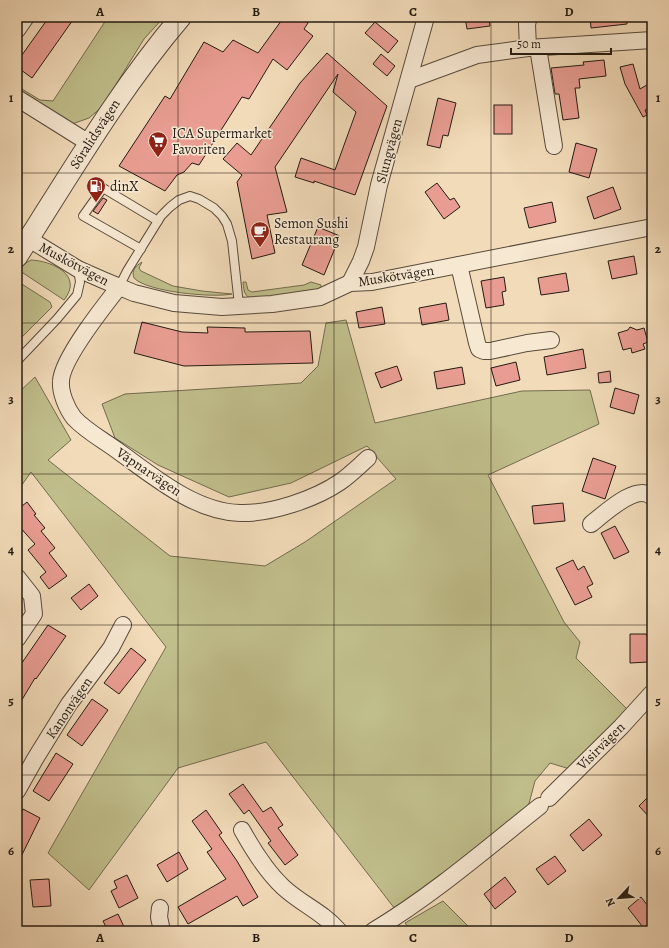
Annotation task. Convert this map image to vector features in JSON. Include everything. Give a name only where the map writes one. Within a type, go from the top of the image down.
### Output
[{"type":"street","points":[[17,30],[26,17]]},
{"type":"street","name":"Söralidsvägen","points":[[17,257],[138,70],[181,17]]},
{"type":"street","name":"Slungvägen","points":[[350,283],[366,247],[390,141],[409,80],[426,17]]},
{"type":"street","points":[[529,17],[527,24],[554,146]]},
{"type":"street","points":[[409,80],[477,55],[533,48],[652,40]]},
{"type":"street","points":[[17,98],[90,143]]},
{"type":"street","name":"Muskötvägen","points":[[29,239],[78,269],[119,287],[152,298],[174,303],[222,307],[272,304],[312,298],[329,293],[350,283],[372,282],[652,227]]},
{"type":"street","points":[[459,265],[479,349],[490,351],[527,343],[551,340]]},
{"type":"street","name":"Väpnarvägen","points":[[119,287],[103,308],[62,371],[60,383],[62,394],[74,417],[84,427],[150,474],[182,495],[215,509],[239,513],[254,512],[279,508],[310,498],[338,483],[368,458]]},
{"type":"street","points":[[592,524],[633,494],[643,492],[652,497]]},
{"type":"street","points":[[17,577],[32,596],[34,614],[17,639]]},
{"type":"street","name":"Kanonvägen","points":[[17,791],[34,759],[69,704],[111,648],[123,625]]},
{"type":"street","name":"Visirvägen","points":[[373,931],[412,906],[545,802],[621,727],[652,693]]},
{"type":"street","points":[[242,830],[264,866],[283,887],[305,905],[327,918],[339,931]]},
{"type":"street","points":[[160,908],[159,917],[162,931]]},
{"type":"lane","points":[[141,249],[83,216],[103,188],[158,221]]},
{"type":"lane","name":"Muskötvägen","points":[[119,287],[158,221],[170,207],[179,200],[190,196],[199,199],[214,208],[227,224],[230,233],[239,305]]},
{"type":"lane","points":[[17,361],[77,296],[80,282],[78,269]]},
{"type":"shaded area","points":[[108,17],[164,17],[144,39],[102,107],[89,118],[72,124],[17,90],[17,86],[40,100],[53,101]]},
{"type":"shaded area","points":[[31,260],[48,263],[63,271],[68,277],[70,283],[69,291],[64,300],[20,271],[24,264]]},
{"type":"shaded area","points":[[142,262],[139,268],[141,271],[173,286],[232,294],[210,295],[181,293],[152,287],[141,283],[134,278],[134,270]]},
{"type":"shaded area","points":[[17,281],[50,302],[52,307],[17,342]]},
{"type":"shaded area","points":[[243,282],[246,282],[248,290],[252,292],[304,285],[311,282],[321,285],[321,289],[309,292],[253,299],[245,293]]},
{"type":"shaded area","points":[[346,320],[375,423],[522,391],[590,390],[599,424],[488,475],[564,622],[580,642],[576,658],[627,709],[573,770],[550,763],[535,781],[527,811],[395,909],[266,742],[178,768],[89,890],[48,853],[166,647],[31,472],[17,492],[17,394],[35,377],[71,440],[48,460],[170,556],[265,566],[305,542],[396,479],[367,446],[291,483],[229,497],[158,465],[115,438],[102,404],[125,394],[301,383],[318,366],[326,323]]},
{"type":"shaded area","points":[[443,901],[473,931],[411,931],[405,923]]},
{"type":"building","points":[[49,17],[75,17],[32,78],[17,67],[17,62]]},
{"type":"building","points":[[284,17],[300,17],[308,23],[304,29],[313,36],[287,70],[273,59],[249,99],[242,97],[199,165],[192,163],[184,172],[177,175],[165,191],[119,166],[165,96],[170,99],[204,42],[223,52],[233,40],[258,53]]},
{"type":"building","points":[[465,17],[489,17],[490,26],[467,29]]},
{"type":"building","points":[[590,17],[627,17],[627,24],[591,28]]},
{"type":"building","points":[[375,22],[398,41],[388,53],[365,33]]},
{"type":"building","points":[[327,53],[387,106],[355,195],[314,181],[314,183],[295,177],[301,158],[335,170],[356,112],[333,92],[338,74],[275,167],[287,212],[267,215],[275,253],[252,259],[237,182],[242,175],[223,159],[237,143],[251,155],[300,83]]},
{"type":"building","points":[[381,54],[395,66],[387,76],[373,64]]},
{"type":"building","points":[[604,60],[606,76],[579,79],[580,88],[575,88],[579,118],[563,120],[559,94],[555,94],[551,68],[584,65],[583,62]]},
{"type":"building","points":[[633,64],[640,89],[652,82],[652,107],[645,110],[647,115],[643,117],[625,84],[620,67]]},
{"type":"building","points":[[438,98],[456,103],[448,136],[443,135],[440,148],[427,145]]},
{"type":"building","points":[[494,105],[512,105],[512,134],[494,134]]},
{"type":"building","points":[[576,143],[597,149],[589,178],[569,172]]},
{"type":"building","points":[[437,183],[450,200],[454,198],[460,207],[444,219],[425,192]]},
{"type":"building","points":[[613,187],[621,209],[594,219],[587,197]]},
{"type":"building","points":[[103,198],[107,200],[98,214],[93,211]]},
{"type":"building","points":[[552,202],[556,222],[529,228],[524,208]]},
{"type":"building","points":[[318,227],[340,236],[324,275],[302,265]]},
{"type":"building","points":[[634,256],[637,274],[612,279],[608,261]]},
{"type":"building","points":[[566,273],[569,291],[541,295],[538,278]]},
{"type":"building","points":[[504,277],[506,291],[502,292],[504,305],[486,308],[481,281]]},
{"type":"building","points":[[446,303],[449,320],[422,325],[419,308]]},
{"type":"building","points":[[382,307],[385,324],[359,328],[356,312]]},
{"type":"building","points":[[142,322],[182,332],[208,333],[207,327],[245,328],[245,332],[310,331],[313,363],[184,366],[134,353]]},
{"type":"building","points":[[630,327],[637,330],[644,328],[648,342],[643,344],[645,349],[632,353],[631,348],[623,350],[618,333],[628,330]]},
{"type":"building","points":[[583,349],[586,368],[547,375],[544,357]]},
{"type":"building","points":[[516,362],[520,380],[496,386],[491,368]]},
{"type":"building","points":[[397,366],[402,380],[381,388],[375,373]]},
{"type":"building","points":[[462,367],[465,384],[437,389],[434,372]]},
{"type":"building","points":[[610,371],[611,382],[599,383],[598,373]]},
{"type":"building","points":[[615,388],[639,395],[634,414],[610,407]]},
{"type":"building","points":[[593,458],[616,466],[605,499],[582,491]]},
{"type":"building","points":[[27,502],[36,514],[34,515],[45,528],[41,531],[55,548],[49,553],[67,576],[49,589],[40,577],[46,572],[28,550],[35,544],[17,524],[17,510]]},
{"type":"building","points":[[563,503],[565,521],[534,524],[532,506]]},
{"type":"building","points":[[615,526],[629,552],[614,559],[601,533]]},
{"type":"building","points":[[573,560],[578,570],[584,566],[593,584],[587,587],[592,597],[575,605],[556,568]]},
{"type":"building","points":[[89,584],[98,596],[81,610],[71,598]]},
{"type":"building","points":[[48,625],[66,636],[36,679],[35,678],[17,708],[17,670]]},
{"type":"building","points":[[630,634],[646,634],[647,636],[650,636],[648,662],[630,663]]},
{"type":"building","points":[[131,648],[146,660],[119,694],[104,683]]},
{"type":"building","points":[[92,699],[108,710],[82,746],[67,735]]},
{"type":"building","points":[[56,753],[73,764],[49,801],[33,791]]},
{"type":"building","points":[[243,784],[263,812],[271,807],[283,825],[278,828],[298,855],[285,865],[268,843],[271,841],[249,810],[244,814],[229,794]]},
{"type":"building","points":[[652,793],[652,820],[639,806]]},
{"type":"building","points":[[23,809],[40,818],[17,865],[17,821]]},
{"type":"building","points":[[206,810],[222,833],[219,835],[237,861],[258,897],[243,906],[237,896],[188,924],[178,907],[226,879],[207,852],[212,849],[192,821]]},
{"type":"building","points":[[589,819],[602,835],[583,851],[570,835]]},
{"type":"building","points":[[179,852],[188,869],[167,882],[157,865]]},
{"type":"building","points":[[555,856],[566,871],[548,885],[536,869]]},
{"type":"building","points":[[127,875],[138,898],[119,908],[111,891],[117,888],[114,881]]},
{"type":"building","points":[[505,877],[516,892],[495,909],[484,894]]},
{"type":"building","points":[[49,879],[51,906],[33,907],[30,880]]},
{"type":"building","points":[[641,897],[652,911],[652,931],[646,931],[628,908]]},
{"type":"building","points":[[118,914],[126,931],[108,931],[103,921]]},
{"type":"place","name":"ICA Supermarket Favoriten","points":[[158,158]]},
{"type":"place","name":"dinX","points":[[96,203]]},
{"type":"place","name":"Semon Sushi Restaurang","points":[[260,248]]}]
